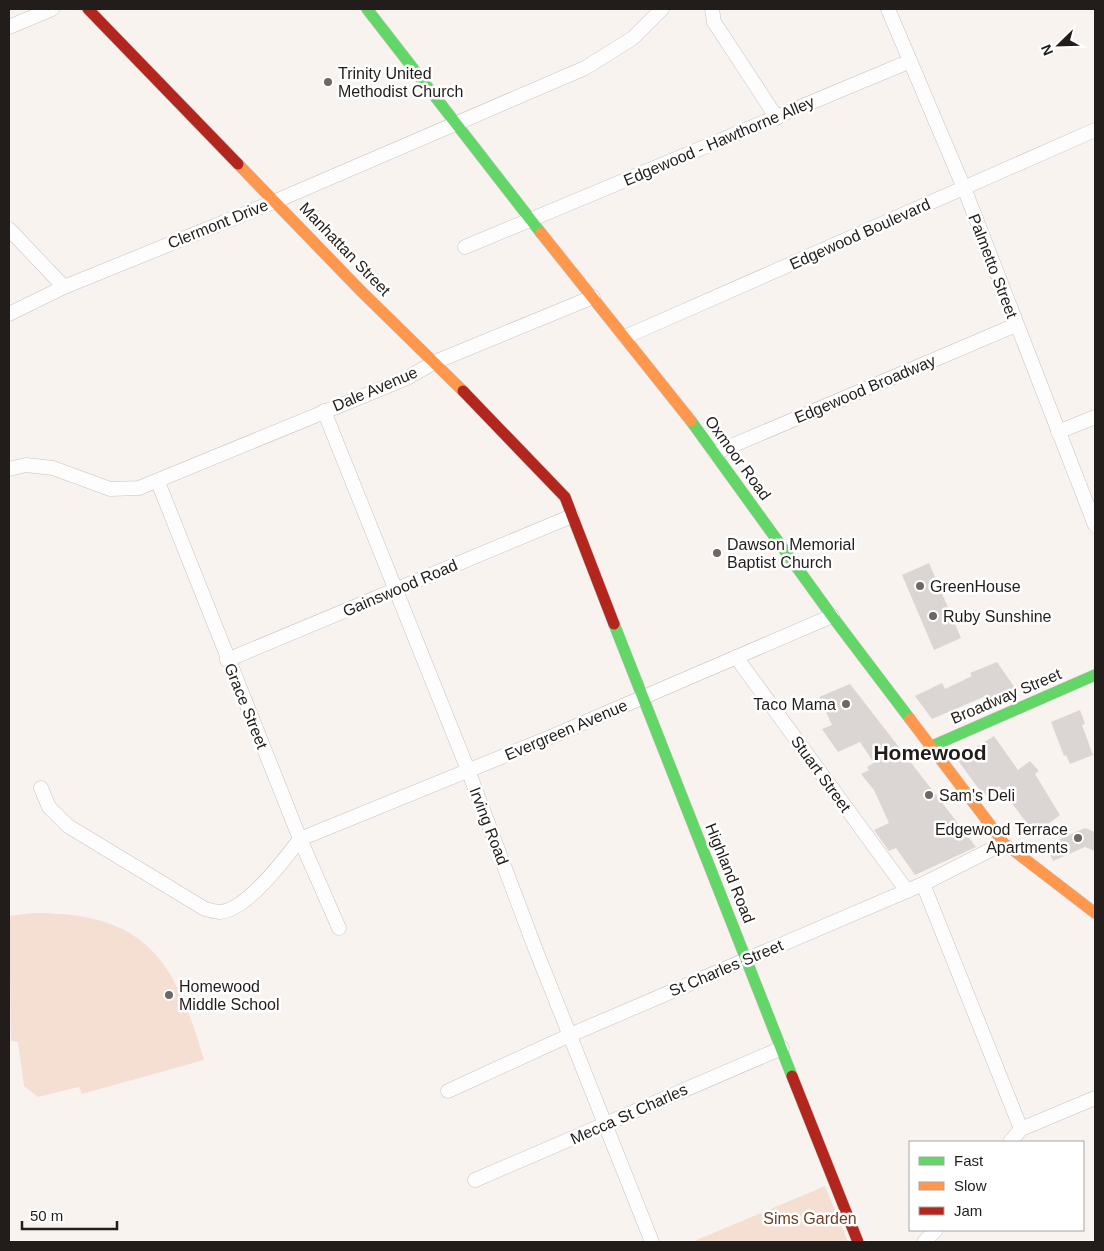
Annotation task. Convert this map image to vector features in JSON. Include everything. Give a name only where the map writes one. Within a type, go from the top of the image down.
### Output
[{"type":"street","points":[[9,27],[52,9]]},
{"type":"street","name":"Manhattan Street","points":[[88,9],[276,201],[360,290],[435,362],[565,497],[572,516]]},
{"type":"street","name":"Oxmoor Road","points":[[367,9],[715,454],[832,616],[1004,844],[1095,912]]},
{"type":"street","name":"Clermont Drive","points":[[9,314],[64,287],[276,201],[455,122],[585,68],[633,38],[662,9]]},
{"type":"street","points":[[712,9],[714,22],[776,118]]},
{"type":"street","name":"Palmetto Street","points":[[888,9],[908,62],[964,188],[1095,525]]},
{"type":"street","name":"Edgewood - Hawthorne Alley","points":[[465,246],[908,62]]},
{"type":"street","name":"Edgewood Boulevard","points":[[625,337],[1095,130]]},
{"type":"street","points":[[9,229],[64,287]]},
{"type":"street","name":"Dale Avenue","points":[[9,469],[26,465],[52,468],[110,489],[140,488],[407,378],[435,362],[593,297]]},
{"type":"street","name":"Edgewood Broadway","points":[[715,454],[1016,325]]},
{"type":"street","name":"Irving Road","points":[[324,411],[468,770],[652,1242]]},
{"type":"street","points":[[1058,432],[1095,416]]},
{"type":"street","name":"Grace Street","points":[[158,482],[227,660],[300,839],[339,928]]},
{"type":"street","name":"Gainswood Road","points":[[227,660],[572,516]]},
{"type":"street","name":"Highland Road","points":[[572,516],[642,698],[858,1242]]},
{"type":"street","name":"Evergreen Avenue","points":[[300,839],[642,698],[832,616]]},
{"type":"street","name":"Stuart Street","points":[[736,657],[907,890]]},
{"type":"street","name":"Broadway Street","points":[[930,747],[1095,675]]},
{"type":"street","points":[[40,788],[49,807],[68,826],[205,909],[221,912],[235,907],[258,889],[277,870],[300,839]]},
{"type":"street","name":"St Charles Street","points":[[448,1091],[570,1035],[922,884],[1004,844]]},
{"type":"street","points":[[922,884],[1021,1129]]},
{"type":"street","name":"Mecca St Charles","points":[[475,1180],[782,1048]]},
{"type":"street","points":[[1011,1141],[1021,1129],[1095,1098]]},
{"type":"street","points":[[924,1242],[935,1231]]},
{"type":"green space","points":[[33,913],[71,915],[103,921],[129,932],[150,948],[167,969],[181,994],[204,1060],[82,1094],[79,1087],[38,1097],[24,1086],[18,1042],[11,1041],[9,916]]},
{"type":"green space","name":"Sims Garden","points":[[825,1186],[848,1242],[692,1242]]},
{"type":"building","points":[[929,563],[961,638],[934,650],[902,575]]},
{"type":"building","points":[[997,662],[1015,688],[989,700],[986,696],[932,719],[915,696],[942,683],[945,689],[972,676],[970,673]]},
{"type":"building","points":[[850,684],[976,847],[915,875],[896,848],[889,851],[874,830],[889,823],[874,790],[861,774],[869,770],[867,767],[874,763],[860,742],[838,752],[822,729],[832,725],[819,697]]},
{"type":"building","points":[[1080,710],[1085,724],[1082,725],[1093,755],[1070,764],[1066,755],[1064,756],[1051,722]]},
{"type":"building","points":[[994,736],[1018,770],[1030,761],[1039,771],[1035,774],[1060,815],[1035,834],[999,786],[984,796],[959,762],[960,757]]},
{"type":"building","name":"Edgewood Terrace Apartments","points":[[1085,828],[1095,832],[1095,851],[1085,847],[1053,861],[1046,845]]},
{"type":"traffic: fast","points":[[367,9],[541,233]]},
{"type":"traffic: fast","points":[[691,421],[832,616],[910,719]]},
{"type":"traffic: fast","points":[[614,624],[792,1076]]},
{"type":"traffic: fast","points":[[930,747],[1095,675]]},
{"type":"traffic: slow","points":[[238,164],[360,290],[463,391]]},
{"type":"traffic: slow","points":[[541,233],[691,421]]},
{"type":"traffic: slow","points":[[910,719],[1004,843],[1095,913]]},
{"type":"traffic: jam","points":[[88,9],[238,164]]},
{"type":"traffic: jam","points":[[463,391],[565,497],[614,624]]},
{"type":"traffic: jam","points":[[792,1076],[858,1242]]},
{"type":"place","name":"Trinity United Methodist Church","points":[[328,82]]},
{"type":"place","name":"Dawson Memorial Baptist Church","points":[[717,553]]},
{"type":"place","name":"GreenHouse","points":[[920,586]]},
{"type":"place","name":"Ruby Sunshine","points":[[933,616]]},
{"type":"place","name":"Taco Mama","points":[[846,704]]},
{"type":"place","name":"Sam's Deli","points":[[929,795]]},
{"type":"place","name":"Edgewood Terrace Apartments","points":[[1078,838]]},
{"type":"place","name":"Homewood Middle School","points":[[169,995]]},
{"type":"district","name":"Homewood","points":[[930,752]]}]
